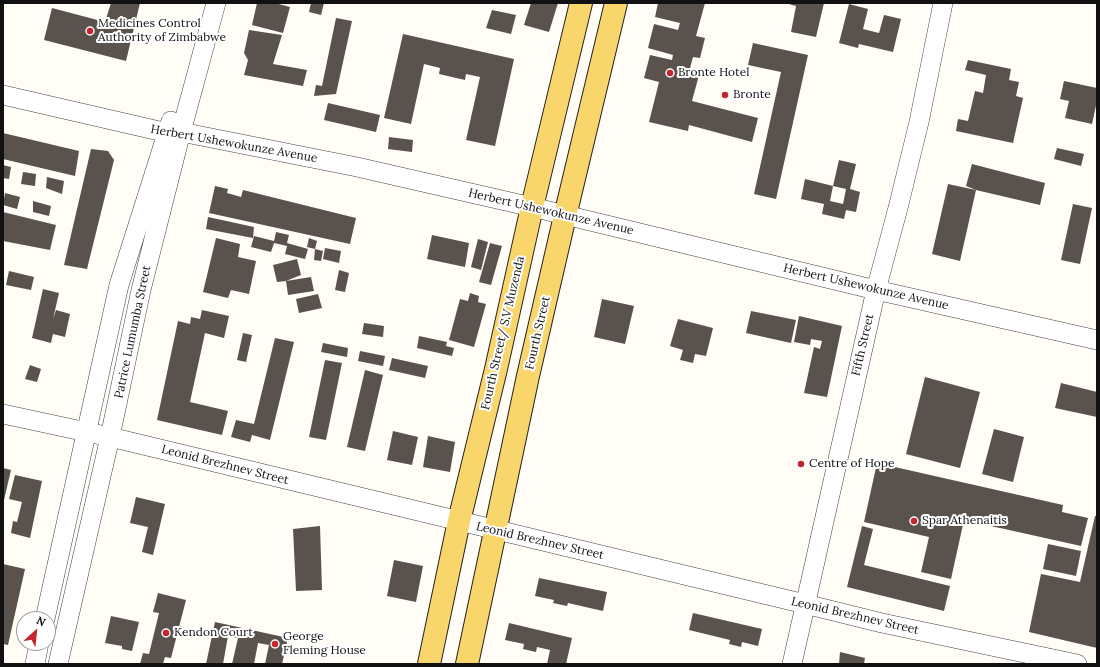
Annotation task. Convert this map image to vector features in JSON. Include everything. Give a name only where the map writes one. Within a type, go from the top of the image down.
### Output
[{"type":"main road","name":"Fourth Street/ S.V Muzenda","points":[[429,664],[459,521],[581,3]]},
{"type":"main road","name":"Fourth Street","points":[[467,664],[528,376],[616,3]]},
{"type":"street","name":"Patrice Lumumba Street","points":[[58,664],[110,437],[203,3]]},
{"type":"street","name":"Patrice Lumumba Street","points":[[47,611],[119,285],[174,133],[216,3]]},
{"type":"street","name":"Fifth Street","points":[[792,664],[876,290],[919,122],[944,3]]},
{"type":"street","name":"Herbert Ushewokunze Avenue","points":[[3,95],[174,133],[357,167],[532,207],[876,290],[1097,340]]},
{"type":"street","name":"Leonid Brezhnev Street","points":[[3,414],[110,437],[882,623],[1077,664]]},
{"type":"street","points":[[35,664],[37,651]]},
{"type":"building","name":"Medicines Control Authority of Zimbabwe","points":[[111,3],[140,3],[126,61],[44,40],[52,8],[105,22]]},
{"type":"building","points":[[257,3],[275,3],[290,7],[283,33],[252,25]]},
{"type":"building","points":[[311,3],[324,3],[321,15],[309,12]]},
{"type":"building","points":[[531,3],[558,3],[549,32],[524,25]]},
{"type":"building","name":"Bronte Hotel","points":[[658,3],[705,3],[696,36],[705,38],[700,58],[693,57],[689,72],[699,75],[692,101],[758,118],[752,142],[689,125],[688,131],[649,122],[659,82],[644,78],[650,55],[672,60],[673,55],[648,48],[654,24],[678,30],[680,23],[655,17]]},
{"type":"building","points":[[785,3],[824,3],[816,37],[791,32],[796,6]]},
{"type":"building","points":[[849,4],[868,9],[863,29],[879,33],[884,15],[901,19],[893,52],[859,44],[858,48],[839,43]]},
{"type":"building","points":[[492,10],[516,15],[511,34],[486,28]]},
{"type":"building","points":[[336,18],[352,21],[336,94],[314,96],[316,85],[322,86]]},
{"type":"building","points":[[249,30],[282,35],[273,64],[307,70],[303,86],[244,75],[248,60],[244,53]]},
{"type":"building","points":[[403,34],[514,59],[495,146],[466,140],[480,77],[466,74],[465,80],[439,74],[440,68],[424,64],[411,124],[384,118]]},
{"type":"building","name":"Bronte Hotel","points":[[753,43],[808,55],[776,199],[754,194],[781,72],[748,65]]},
{"type":"building","points":[[968,60],[1011,69],[1009,80],[1019,82],[1016,96],[1023,98],[1013,143],[956,131],[958,119],[968,121],[975,91],[983,93],[986,75],[965,70]]},
{"type":"building","points":[[1064,81],[1097,88],[1097,101],[1092,124],[1065,118],[1069,101],[1060,99]]},
{"type":"building","points":[[328,103],[380,115],[376,132],[324,120]]},
{"type":"building","points":[[3,133],[79,151],[75,176],[3,159]]},
{"type":"building","points":[[389,137],[413,140],[412,152],[388,149]]},
{"type":"building","points":[[1057,148],[1084,154],[1081,166],[1054,159]]},
{"type":"building","points":[[91,149],[108,151],[114,160],[87,269],[64,265]]},
{"type":"building","points":[[839,160],[856,164],[850,189],[860,192],[856,212],[846,210],[844,219],[822,214],[824,204],[801,199],[805,179],[833,186]],"holes":[[[833,186],[846,189],[843,204],[830,201]]]},
{"type":"building","points":[[972,164],[1045,183],[1040,205],[976,190],[966,186]]},
{"type":"building","points":[[3,165],[11,167],[9,179],[3,178]]},
{"type":"building","points":[[23,172],[36,174],[35,186],[21,184]]},
{"type":"building","points":[[47,177],[64,181],[62,194],[46,188]]},
{"type":"building","points":[[948,184],[976,190],[960,261],[932,254]]},
{"type":"building","points":[[215,186],[228,189],[227,193],[241,197],[243,190],[356,218],[350,244],[209,213]]},
{"type":"building","points":[[5,193],[20,197],[17,209],[3,205]]},
{"type":"building","points":[[33,201],[51,206],[49,216],[33,212]]},
{"type":"building","points":[[1073,204],[1092,208],[1080,264],[1061,260]]},
{"type":"building","points":[[3,212],[56,225],[50,250],[3,241]]},
{"type":"building","points":[[208,217],[254,227],[253,238],[206,229]]},
{"type":"building","points":[[276,232],[289,235],[287,243],[308,249],[305,259],[285,254],[287,246],[274,243],[271,252],[251,247],[254,236],[274,241]]},
{"type":"building","points":[[432,235],[469,243],[465,267],[427,259]]},
{"type":"building","points":[[216,238],[240,244],[238,257],[256,261],[249,294],[231,290],[228,298],[203,292]]},
{"type":"building","points":[[309,238],[317,241],[315,249],[307,247]]},
{"type":"building","points":[[478,239],[488,242],[481,270],[471,267]]},
{"type":"building","points":[[490,243],[502,246],[491,285],[479,282]]},
{"type":"building","points":[[325,248],[341,251],[339,263],[323,259]]},
{"type":"building","points":[[315,249],[323,251],[321,261],[314,260]]},
{"type":"building","points":[[297,259],[301,275],[286,281],[277,282],[273,265]]},
{"type":"building","points":[[339,270],[349,273],[345,292],[335,290]]},
{"type":"building","points":[[9,271],[34,277],[31,290],[6,285]]},
{"type":"building","points":[[311,277],[314,291],[288,295],[286,281]]},
{"type":"building","points":[[43,289],[59,293],[53,319],[56,310],[70,314],[65,337],[53,334],[51,343],[32,338]]},
{"type":"building","points":[[470,293],[479,296],[478,302],[486,304],[474,347],[449,340],[460,299],[468,301]]},
{"type":"building","points":[[318,294],[322,308],[299,313],[296,299]]},
{"type":"building","points":[[602,299],[634,306],[625,344],[594,337]]},
{"type":"building","points":[[202,310],[229,316],[224,338],[205,333],[190,402],[228,411],[222,435],[157,420],[178,321],[190,324],[191,317],[200,319]]},
{"type":"building","points":[[751,311],[796,320],[791,343],[746,333]]},
{"type":"building","points":[[799,316],[842,326],[827,397],[804,393],[814,347],[820,349],[822,341],[811,339],[810,345],[794,342]]},
{"type":"building","points":[[678,319],[713,328],[706,356],[695,354],[693,363],[680,360],[683,350],[670,346]]},
{"type":"building","points":[[364,323],[384,326],[383,337],[362,334]]},
{"type":"building","points":[[243,333],[252,335],[246,362],[237,360]]},
{"type":"building","points":[[419,336],[447,342],[446,346],[454,348],[452,356],[417,348]]},
{"type":"building","points":[[275,338],[294,342],[270,440],[252,435],[250,442],[231,437],[236,420],[254,424]]},
{"type":"building","points":[[323,343],[348,348],[347,357],[321,352]]},
{"type":"building","points":[[360,351],[385,356],[383,366],[358,361]]},
{"type":"building","points":[[392,358],[428,366],[425,378],[389,370]]},
{"type":"building","points":[[325,360],[342,363],[326,440],[309,437]]},
{"type":"building","points":[[30,365],[41,369],[37,382],[25,379]]},
{"type":"building","points":[[365,370],[383,375],[365,451],[347,447]]},
{"type":"building","points":[[925,377],[980,392],[960,468],[906,454]]},
{"type":"building","points":[[1061,383],[1097,392],[1097,417],[1055,408]]},
{"type":"building","points":[[994,429],[1024,437],[1013,482],[982,474]]},
{"type":"building","points":[[393,431],[418,437],[412,465],[387,460]]},
{"type":"building","points":[[428,436],[455,442],[450,472],[423,467]]},
{"type":"building","name":"Spar Athenaitis","points":[[877,463],[1063,505],[1062,512],[1088,518],[1081,546],[964,520],[951,579],[921,572],[929,537],[864,522]]},
{"type":"building","points":[[3,468],[11,470],[4,500],[3,500]]},
{"type":"building","points":[[15,475],[42,481],[30,538],[11,533],[13,521],[17,522],[22,502],[9,499]]},
{"type":"building","points":[[136,497],[165,504],[153,555],[142,552],[148,527],[130,523]]},
{"type":"building","points":[[1095,516],[1097,516],[1097,648],[1029,632],[1041,574],[1080,582]]},
{"type":"building","points":[[320,526],[322,590],[296,591],[293,529]]},
{"type":"building","points":[[862,526],[873,529],[864,565],[950,586],[944,611],[847,587]]},
{"type":"building","points":[[1048,544],[1081,551],[1076,576],[1043,569]]},
{"type":"building","points":[[394,560],[423,566],[416,602],[387,596]]},
{"type":"building","points":[[3,564],[25,569],[8,645],[3,644]]},
{"type":"building","points":[[539,578],[607,592],[603,611],[568,603],[567,606],[553,603],[554,600],[535,596]]},
{"type":"building","name":"Kendon Court","points":[[158,593],[186,600],[171,658],[165,657],[163,664],[140,664],[143,653],[149,654],[159,613],[153,612]]},
{"type":"building","points":[[693,613],[762,629],[758,646],[742,642],[741,647],[729,644],[730,640],[689,630]]},
{"type":"building","points":[[111,616],[139,622],[132,651],[122,649],[122,646],[105,643]]},
{"type":"building","name":"George Fleming House","points":[[215,622],[288,638],[282,664],[265,664],[269,645],[258,643],[254,664],[232,664],[238,638],[228,636],[223,664],[206,664]]},
{"type":"building","points":[[509,623],[572,638],[566,664],[547,664],[550,650],[537,647],[536,652],[523,649],[524,644],[505,640]]},
{"type":"building","points":[[840,652],[865,658],[864,664],[839,664]]},
{"type":"place","name":"Medicines Control Authority of Zimbabwe","points":[[90,31]]},
{"type":"place","name":"Bronte Hotel","points":[[670,73]]},
{"type":"place","name":"Bronte","points":[[725,95]]},
{"type":"place","name":"Centre of Hope","points":[[801,464]]},
{"type":"place","name":"Spar Athenaitis","points":[[914,521]]},
{"type":"place","name":"Kendon Court","points":[[166,633]]},
{"type":"place","name":"George Fleming House","points":[[275,644]]}]
